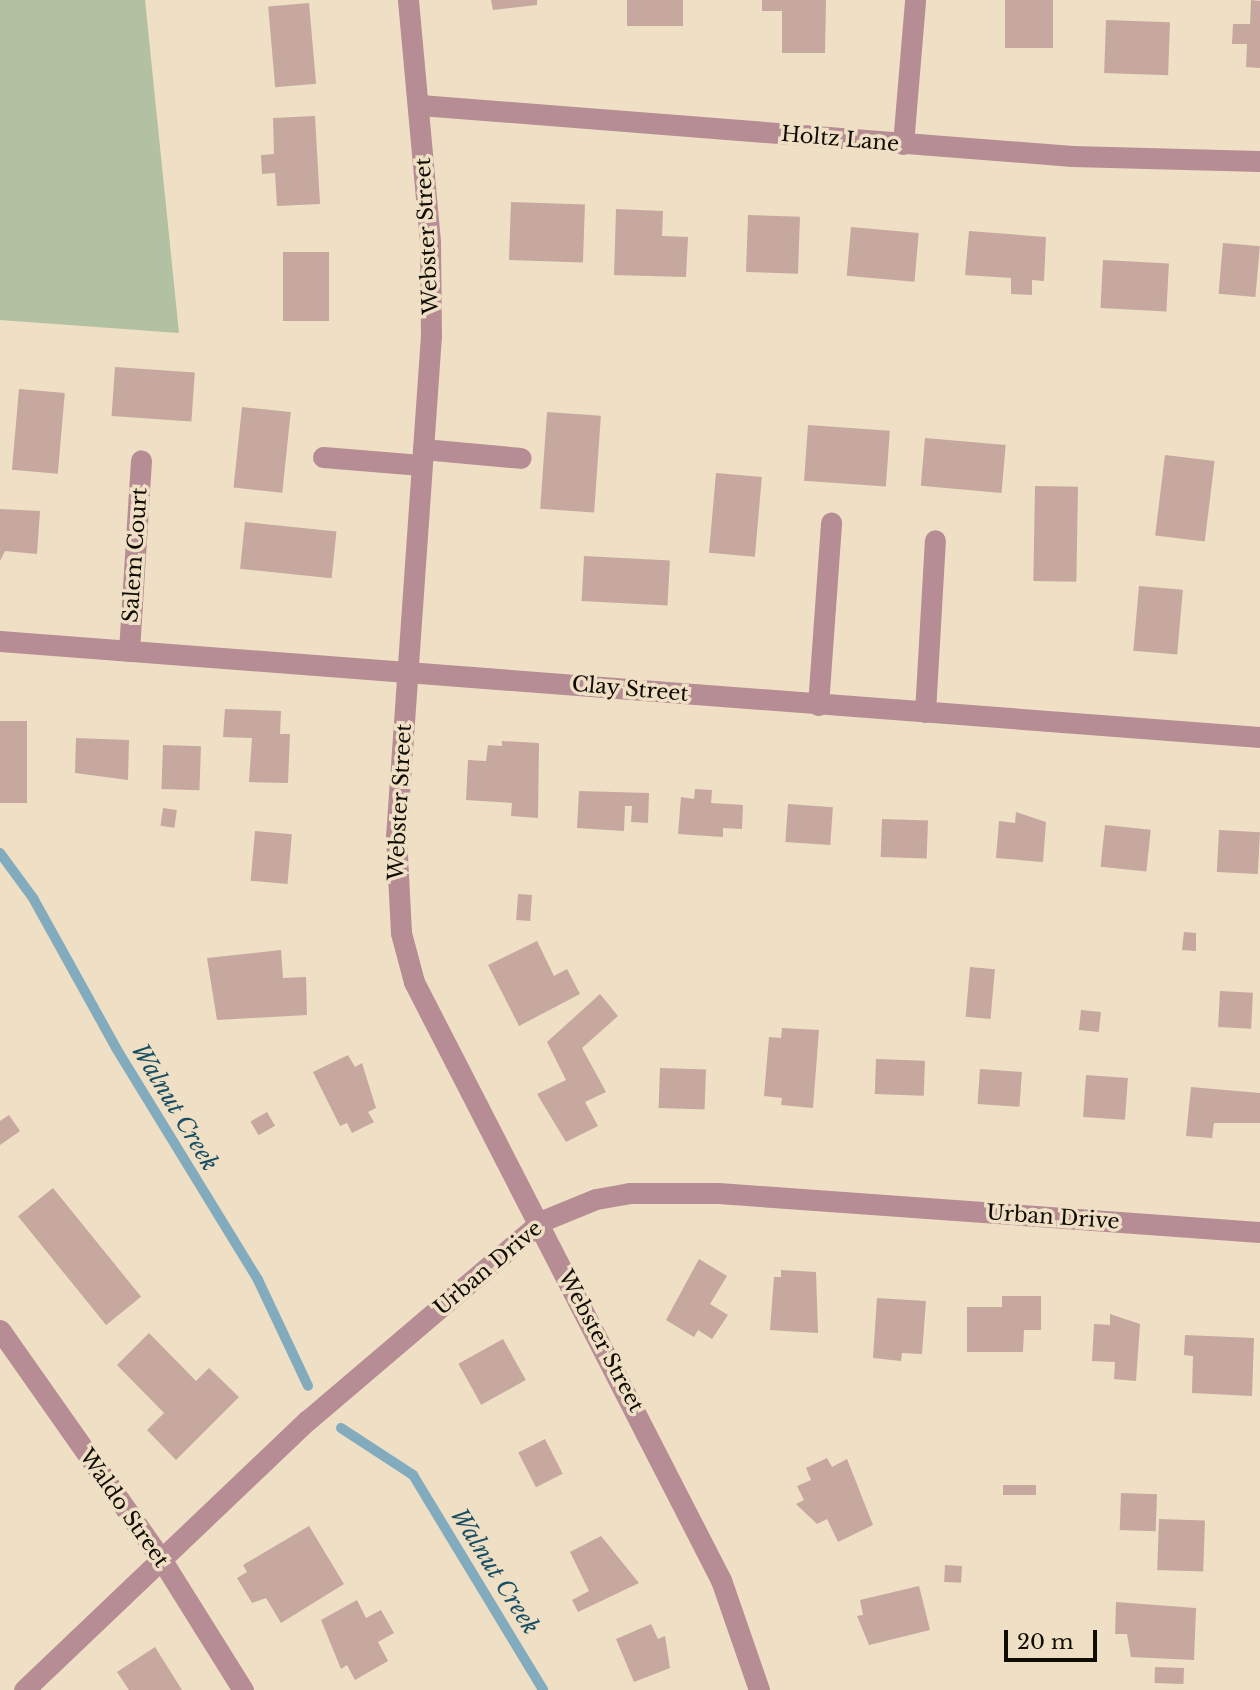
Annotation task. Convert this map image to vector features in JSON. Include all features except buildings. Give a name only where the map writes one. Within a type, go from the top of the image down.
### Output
[{"type":"street","name":"Webster Street","points":[[408,0],[420,106],[430,308],[394,884],[401,933],[414,982],[542,1222],[722,1580],[759,1690]]},
{"type":"street","points":[[903,144],[915,0]]},
{"type":"street","name":"Holtz Lane","points":[[420,106],[903,144],[1260,161]]},
{"type":"street","points":[[323,457],[521,458]]},
{"type":"street","name":"Salem Court","points":[[129,651],[141,460]]},
{"type":"street","points":[[818,705],[831,522]]},
{"type":"street","points":[[925,712],[935,540]]},
{"type":"street","name":"Clay Street","points":[[0,640],[1260,737]]},
{"type":"street","name":"Urban Drive","points":[[24,1690],[163,1562],[308,1420],[542,1222],[609,1195],[719,1193],[1260,1232]]},
{"type":"street","name":"Waldo Street","points":[[0,1330],[163,1562],[243,1690]]},
{"type":"green space","points":[[0,0],[145,0],[179,333],[0,320]]},
{"type":"waterway","name":"Walnut Creek","points":[[0,853],[33,898],[116,1048],[258,1280],[308,1386]]},
{"type":"waterway","name":"Walnut Creek","points":[[341,1428],[413,1475],[543,1690]]}]
